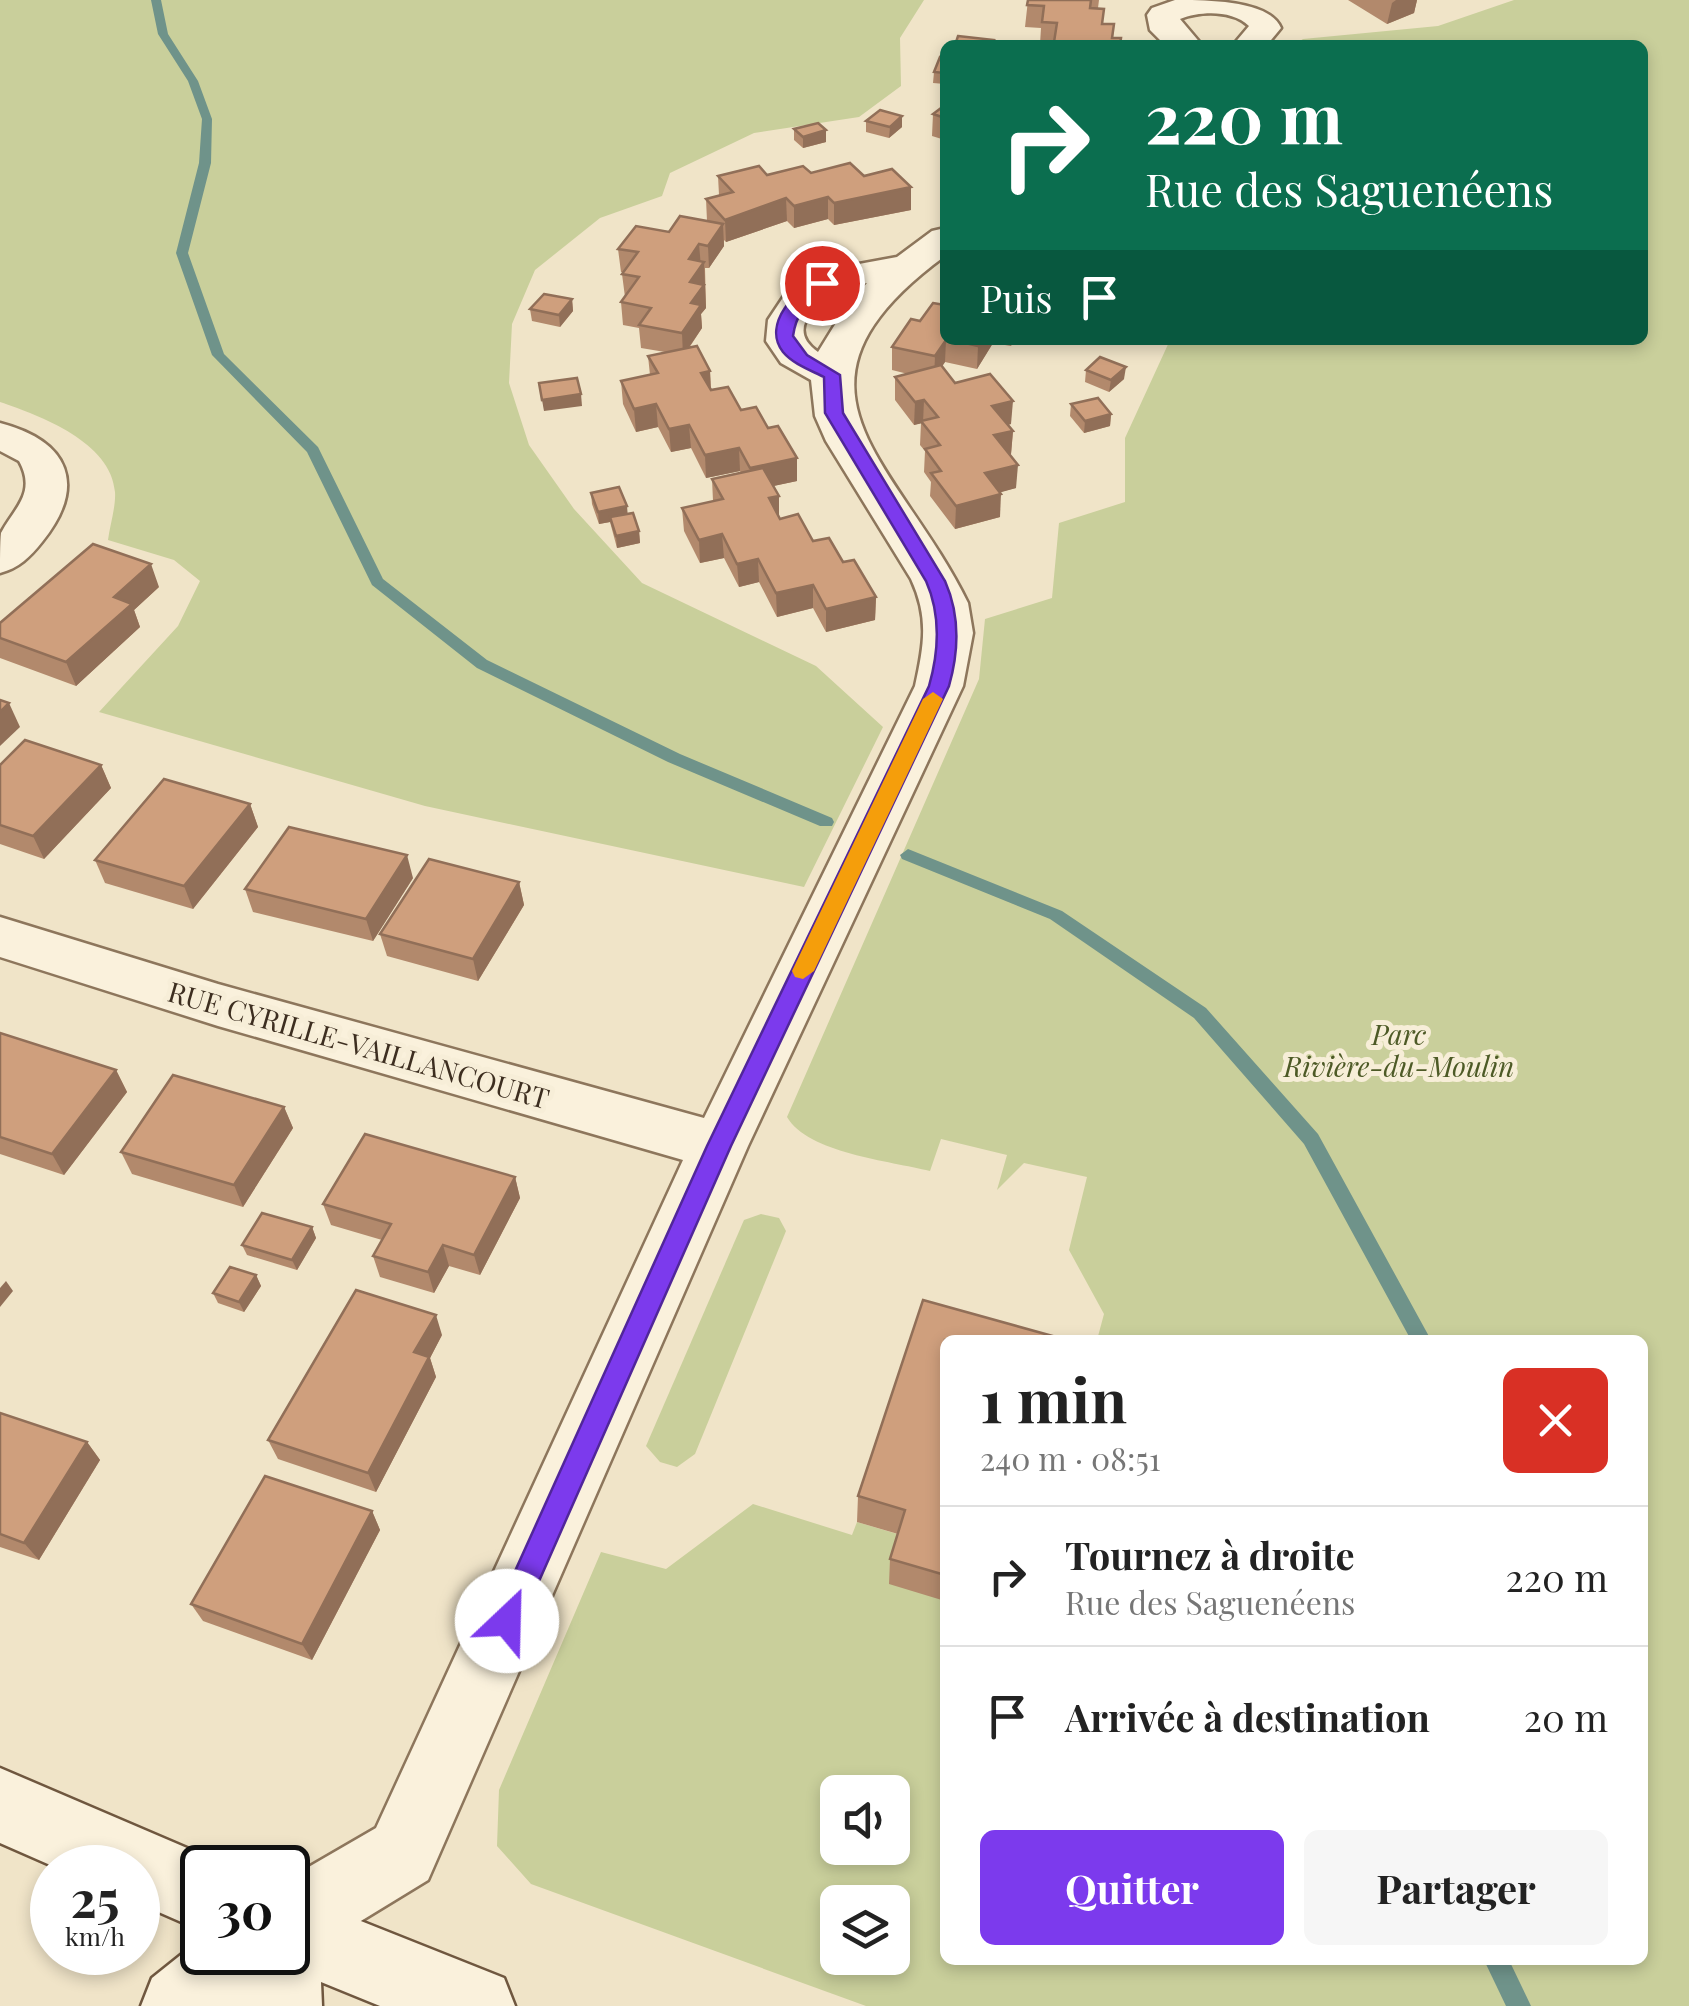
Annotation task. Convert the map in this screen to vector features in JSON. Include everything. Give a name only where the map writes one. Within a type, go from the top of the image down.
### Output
[{"type":"street","points":[[1179,40],[1166,30],[1163,15],[1181,4],[1212,0],[1245,7],[1264,20],[1265,28],[1254,40]]},
{"type":"street","points":[[310,1912],[402,1854],[719,1146],[939,686],[947,658],[945,603],[834,413],[832,375],[856,320],[874,293],[924,253]]},
{"type":"street","points":[[0,436],[35,453],[48,480],[43,511],[24,538],[0,559]]},
{"type":"street","name":"RUE CYRILLE-VAILLANCOURT","points":[[0,938],[218,1005],[719,1146]]},
{"type":"street","points":[[0,1805],[180,1883]]},
{"type":"street","points":[[310,1935],[476,2006]]},
{"type":"street","points":[[180,2006],[219,1975]]},
{"type":"street","points":[[282,1975],[284,2006]]},
{"type":"green space","points":[[0,0],[924,0],[900,38],[901,86],[859,117],[754,133],[670,173],[662,196],[600,218],[535,270],[512,324],[509,383],[529,445],[574,509],[642,583],[816,666],[883,727],[804,887],[425,806],[99,712],[178,626],[200,581],[174,560],[108,540],[115,492],[111,474],[101,459],[88,445],[53,423],[0,402]]},
{"type":"green space","name":"Parc Rivière-du-Moulin","points":[[1514,0],[1689,0],[1689,2006],[866,2006],[531,1884],[497,1846],[499,1790],[601,1552],[666,1569],[753,1504],[852,1535],[857,1522],[904,1536],[940,1593],[940,1965],[1648,1965],[1648,1335],[1098,1335],[1104,1314],[1069,1250],[1087,1177],[1024,1163],[997,1190],[1007,1155],[941,1139],[930,1171],[831,1147],[798,1129],[787,1117],[979,679],[985,619],[1052,598],[1059,523],[1125,502],[1125,438],[1168,345],[1648,345],[1648,40],[1302,40],[1438,26]]},
{"type":"green space","points":[[761,1214],[779,1218],[786,1231],[695,1454],[677,1467],[660,1462],[646,1446],[744,1220]]},
{"type":"building","points":[[1028,0],[1091,0],[1090,8],[1104,9],[1102,24],[1114,24],[1112,38],[1121,40],[1054,40],[1057,23],[1042,22],[1044,6],[1027,5]]},
{"type":"building","points":[[958,36],[994,40],[957,40]]},
{"type":"building","points":[[880,110],[902,116],[890,127],[866,121]]},
{"type":"building","points":[[818,123],[826,130],[803,137],[794,129]]},
{"type":"building","points":[[850,163],[864,176],[892,169],[911,187],[834,203],[828,197],[794,206],[786,198],[725,220],[706,199],[733,192],[718,176],[759,166],[767,175],[803,166],[811,173]]},
{"type":"building","points":[[680,216],[723,224],[708,246],[699,244],[689,259],[704,262],[690,282],[704,285],[691,303],[701,305],[682,333],[639,325],[651,308],[621,302],[639,277],[622,274],[638,252],[618,249],[636,226],[669,232]]},
{"type":"building","points":[[544,294],[572,299],[559,315],[530,309]]},
{"type":"building","points":[[933,303],[940,304],[943,345],[935,356],[892,347],[911,319],[920,321]]},
{"type":"building","points":[[697,346],[710,371],[701,373],[711,390],[728,387],[741,410],[756,407],[768,428],[778,426],[797,458],[750,468],[739,448],[705,455],[689,425],[669,429],[656,404],[634,409],[621,381],[658,373],[648,356]]},
{"type":"building","points":[[1100,357],[1126,367],[1111,380],[1086,370]]},
{"type":"building","points":[[941,365],[955,383],[990,374],[1013,401],[992,406],[1013,431],[994,435],[1018,465],[985,473],[1001,494],[956,506],[931,473],[941,471],[925,449],[940,445],[921,421],[938,417],[924,400],[915,402],[895,377]]},
{"type":"building","points":[[577,378],[581,394],[542,400],[539,383]]},
{"type":"building","points":[[1098,398],[1111,414],[1085,421],[1071,404]]},
{"type":"building","points":[[763,468],[779,496],[769,498],[780,519],[798,514],[813,541],[829,538],[843,562],[854,560],[876,597],[826,609],[813,585],[776,593],[758,559],[737,564],[722,534],[699,540],[682,508],[723,499],[712,479]]},
{"type":"building","points":[[619,487],[627,506],[598,512],[591,493]]},
{"type":"building","points":[[633,513],[639,531],[616,536],[610,517]]},
{"type":"building","points":[[93,544],[151,564],[114,597],[132,604],[66,662],[0,638],[0,623]]},
{"type":"building","points":[[25,740],[101,765],[33,836],[0,825],[0,765]]},
{"type":"building","points":[[164,779],[250,804],[184,886],[95,860]]},
{"type":"building","points":[[289,827],[407,855],[366,919],[245,889]]},
{"type":"building","points":[[429,859],[519,882],[473,959],[380,934]]},
{"type":"building","points":[[0,1033],[116,1070],[52,1154],[0,1137]]},
{"type":"building","points":[[173,1075],[284,1107],[234,1185],[121,1152]]},
{"type":"building","points":[[365,1134],[515,1177],[474,1255],[443,1245],[428,1272],[373,1256],[391,1224],[323,1204]]},
{"type":"building","points":[[262,1213],[312,1227],[292,1260],[242,1245]]},
{"type":"building","points":[[230,1267],[256,1275],[239,1302],[213,1293]]},
{"type":"building","points":[[356,1290],[436,1315],[414,1352],[429,1357],[368,1473],[268,1440]]},
{"type":"building","points":[[923,1300],[1049,1335],[940,1335],[940,1574],[890,1559],[905,1510],[858,1496]]},
{"type":"building","points":[[0,1413],[87,1442],[24,1543],[0,1534]]},
{"type":"building","points":[[265,1476],[372,1511],[302,1644],[191,1604]]},
{"type":"waterway","points":[[156,0],[163,34],[193,81],[207,119],[205,163],[182,253],[218,355],[313,450],[377,582],[482,664],[674,758],[826,822]]},
{"type":"waterway","points":[[908,855],[1056,915],[1200,1013],[1311,1139],[1418,1335]]},
{"type":"waterway","points":[[1498,1965],[1519,2006]]},
{"type":"slow traffic","points":[[803,971],[933,699]]},
{"type":"route","points":[[507,1621],[719,1146],[939,686],[947,658],[950,633],[945,603],[936,581],[834,413],[832,375],[801,359],[789,348],[784,336],[788,316],[800,299],[822,283]]}]
